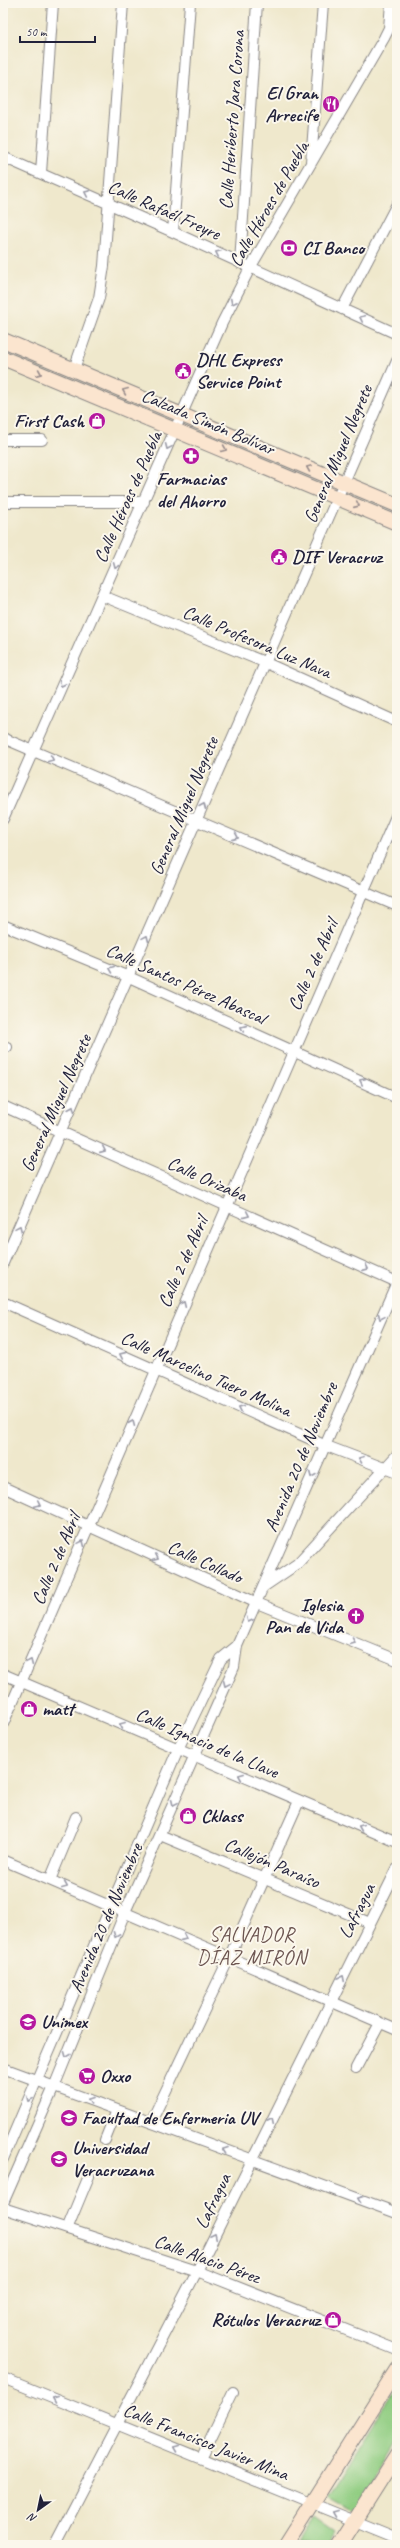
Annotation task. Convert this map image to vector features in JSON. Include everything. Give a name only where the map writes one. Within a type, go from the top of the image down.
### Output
[{"type":"main road","name":"Calzada Simón Bolívar","points":[[3,340],[397,505]]},
{"type":"main road","name":"Calzada Simón Bolívar","points":[[3,358],[339,497],[397,523]]},
{"type":"main road","points":[[286,2545],[397,2369]]},
{"type":"main road","points":[[340,2545],[397,2455]]},
{"type":"street","points":[[41,173],[53,3]]},
{"type":"street","points":[[74,369],[99,298],[104,266],[107,202],[123,3]]},
{"type":"street","points":[[173,232],[190,3]]},
{"type":"street","name":"Calle Heriberto Jara Corona","points":[[240,263],[257,3]]},
{"type":"street","points":[[311,166],[324,3]]},
{"type":"street","name":"Calle Héroes de Puebla","points":[[3,819],[31,751],[103,596],[222,323],[250,268],[311,166],[384,38],[389,28],[391,3]]},
{"type":"street","name":"Calle Rafaél Freyre","points":[[3,157],[107,202],[397,334]]},
{"type":"street","points":[[342,309],[397,204]]},
{"type":"street","name":"General Miguel Negrete","points":[[3,1264],[62,1132],[264,662],[339,497],[397,361]]},
{"type":"street","points":[[3,440],[42,440]]},
{"type":"street","points":[[3,502],[144,502]]},
{"type":"street","name":"Calle Profesora Luz Nava","points":[[103,596],[264,662],[397,722]]},
{"type":"street","points":[[3,738],[397,906]]},
{"type":"street","name":"Calle 2 de Abril","points":[[3,1724],[155,1369],[397,814]]},
{"type":"street","name":"Calle Santos Pérez Abascal","points":[[3,925],[129,977],[294,1050],[397,1098]]},
{"type":"street","name":"Calle Orizaba","points":[[3,1106],[397,1282]]},
{"type":"street","name":"Avenida 20 de Noviembre","points":[[3,2203],[54,2086],[125,1912],[234,1667],[237,1646],[266,1585],[324,1445],[397,1282]]},
{"type":"street","name":"Calle Marcelino Tuero Molina","points":[[3,1302],[324,1445],[397,1473]]},
{"type":"street","points":[[266,1585],[297,1564],[397,1455]]},
{"type":"street","name":"Calle Collado","points":[[3,1487],[257,1603],[397,1660]]},
{"type":"street","name":"Avenida 20 de Noviembre","points":[[3,2159],[178,1749],[221,1659],[237,1646]]},
{"type":"street","name":"Calle Ignacio de la Llave","points":[[3,1674],[397,1842]]},
{"type":"street","points":[[150,2122],[229,1958],[299,1801]]},
{"type":"street","points":[[50,1880],[76,1817]]},
{"type":"street","name":"Callejón Paraíso","points":[[160,1835],[370,1923]]},
{"type":"street","points":[[3,1860],[397,2030]]},
{"type":"street","name":"Lafragua","points":[[54,2545],[198,2271],[330,2001],[397,1869]]},
{"type":"street","points":[[356,2068],[380,2023]]},
{"type":"street","points":[[3,2068],[397,2213]]},
{"type":"street","points":[[105,2140],[117,2110]]},
{"type":"street","points":[[67,2229],[89,2176]]},
{"type":"street","name":"Calle Alacio Pérez","points":[[3,2208],[198,2271],[397,2350]]},
{"type":"street","name":"Calle Francisco Javier Mina","points":[[3,2378],[397,2538]]},
{"type":"street","points":[[201,2458],[233,2392]]},
{"type":"green space","points":[[397,2385],[397,2441],[354,2512],[327,2497]]},
{"type":"green space","points":[[314,2519],[336,2535],[329,2545],[298,2545]]},
{"type":"place","name":"El Gran Arrecife","points":[[331,104]]},
{"type":"place","name":"CI Banco","points":[[289,248]]},
{"type":"place","name":"DHL Express Service Point","points":[[183,371]]},
{"type":"place","name":"First Cash","points":[[97,421]]},
{"type":"place","name":"Farmacias del Ahorro","points":[[191,456]]},
{"type":"place","name":"DIF Veracruz","points":[[279,557]]},
{"type":"place","name":"Iglesia Pan de Vida","points":[[356,1616]]},
{"type":"place","name":"matt","points":[[29,1709]]},
{"type":"place","name":"Cklass","points":[[188,1816]]},
{"type":"place","name":"Unimex","points":[[28,2022]]},
{"type":"place","name":"Oxxo","points":[[87,2076]]},
{"type":"place","name":"Facultad de Enfermeria UV","points":[[69,2118]]},
{"type":"place","name":"Universidad Veracruzana","points":[[59,2159]]},
{"type":"place","name":"Rótulos Veracruz","points":[[333,2320]]},
{"type":"district","name":"SALVADOR DÍAZ MIRÓN","points":[[252,1946]]}]
